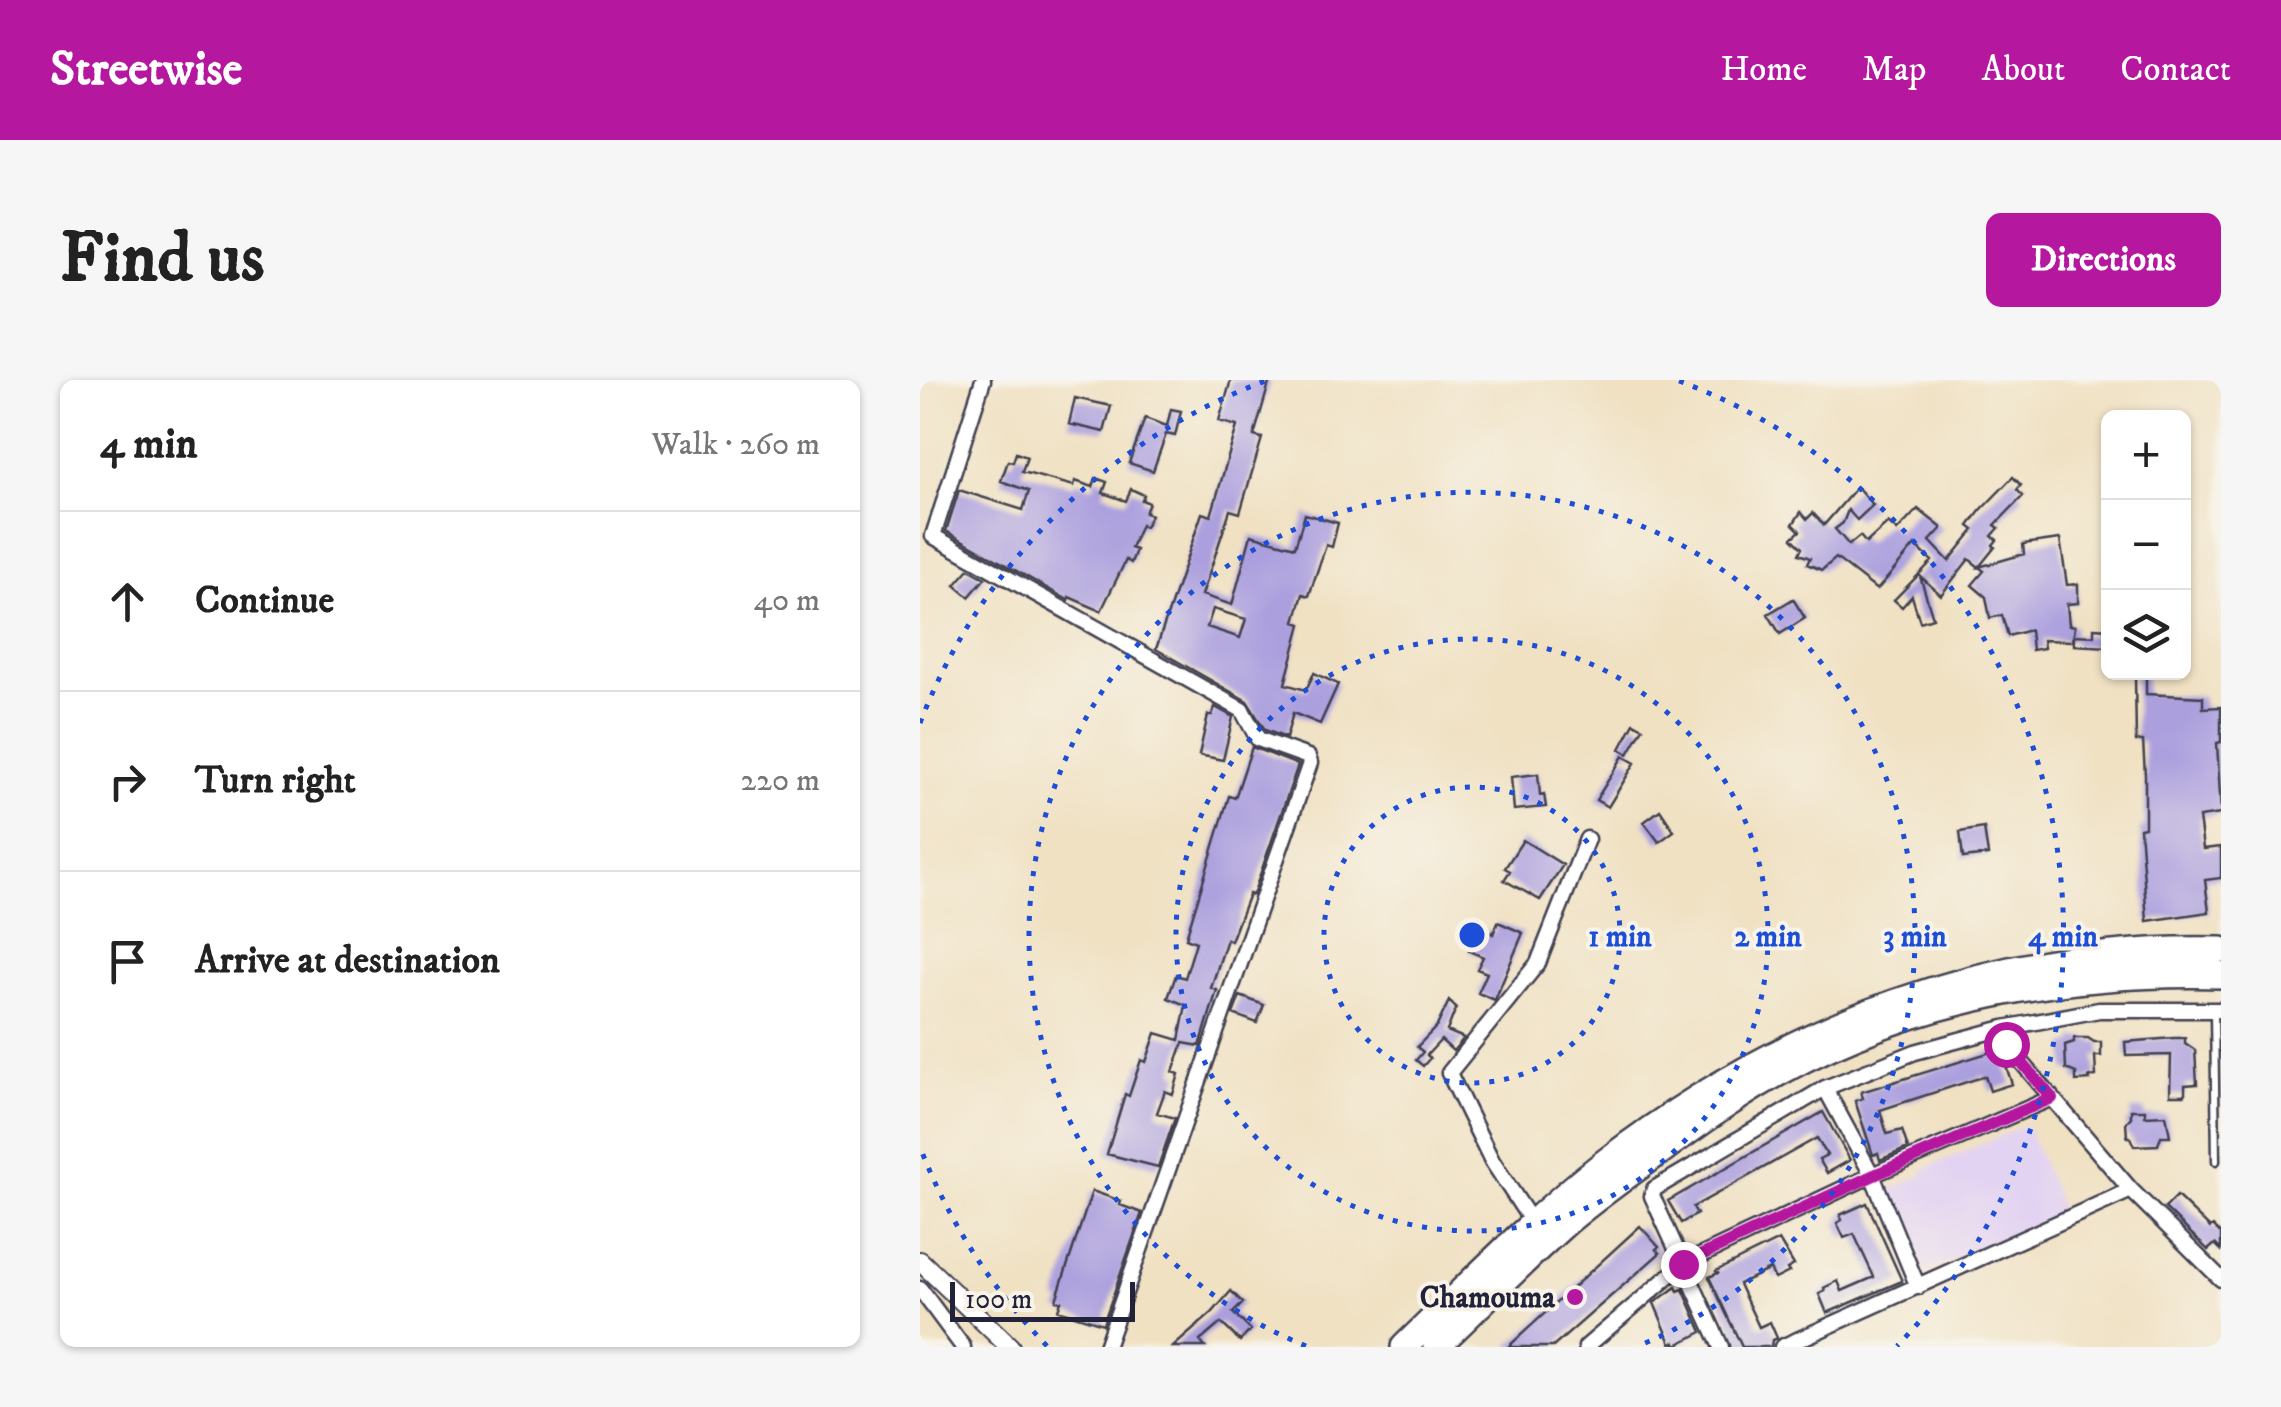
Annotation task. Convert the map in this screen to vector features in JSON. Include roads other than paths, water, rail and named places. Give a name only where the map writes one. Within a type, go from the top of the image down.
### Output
[{"type":"highway","points":[[1404,1347],[1603,1164],[1734,1076],[1846,1019],[1939,986],[2043,964],[2178,949],[2221,950]]},
{"type":"highway","points":[[1436,1347],[1570,1220],[1623,1179],[1722,1108],[1830,1047],[1938,1008],[2056,983],[2120,976],[2221,975]]},
{"type":"main road","points":[[920,1261],[1010,1347]]},
{"type":"street","points":[[982,380],[933,536],[1197,682],[1247,714],[1258,740],[1308,757],[1310,762],[1106,1347]]},
{"type":"street","points":[[1534,1225],[1492,1162],[1448,1073],[1538,963],[1587,839]]},
{"type":"street","points":[[1721,1347],[1652,1196],[1654,1188],[1825,1088],[1916,1052],[2004,1028],[2098,1010],[2218,1010]]},
{"type":"street","points":[[2004,1028],[2006,1044],[2130,1190],[2218,1271]]},
{"type":"street","points":[[1825,1088],[1872,1176],[1918,1287]]},
{"type":"street","points":[[1586,1347],[1683,1264],[2052,1098]]},
{"type":"street","points":[[1782,1347],[2130,1190]]},
{"type":"street","points":[[920,1288],[963,1347]]},
{"type":"lane","points":[[2216,1160],[2218,1010]]},
{"type":"place","name":"Chamouma","points":[[1575,1297]]}]
